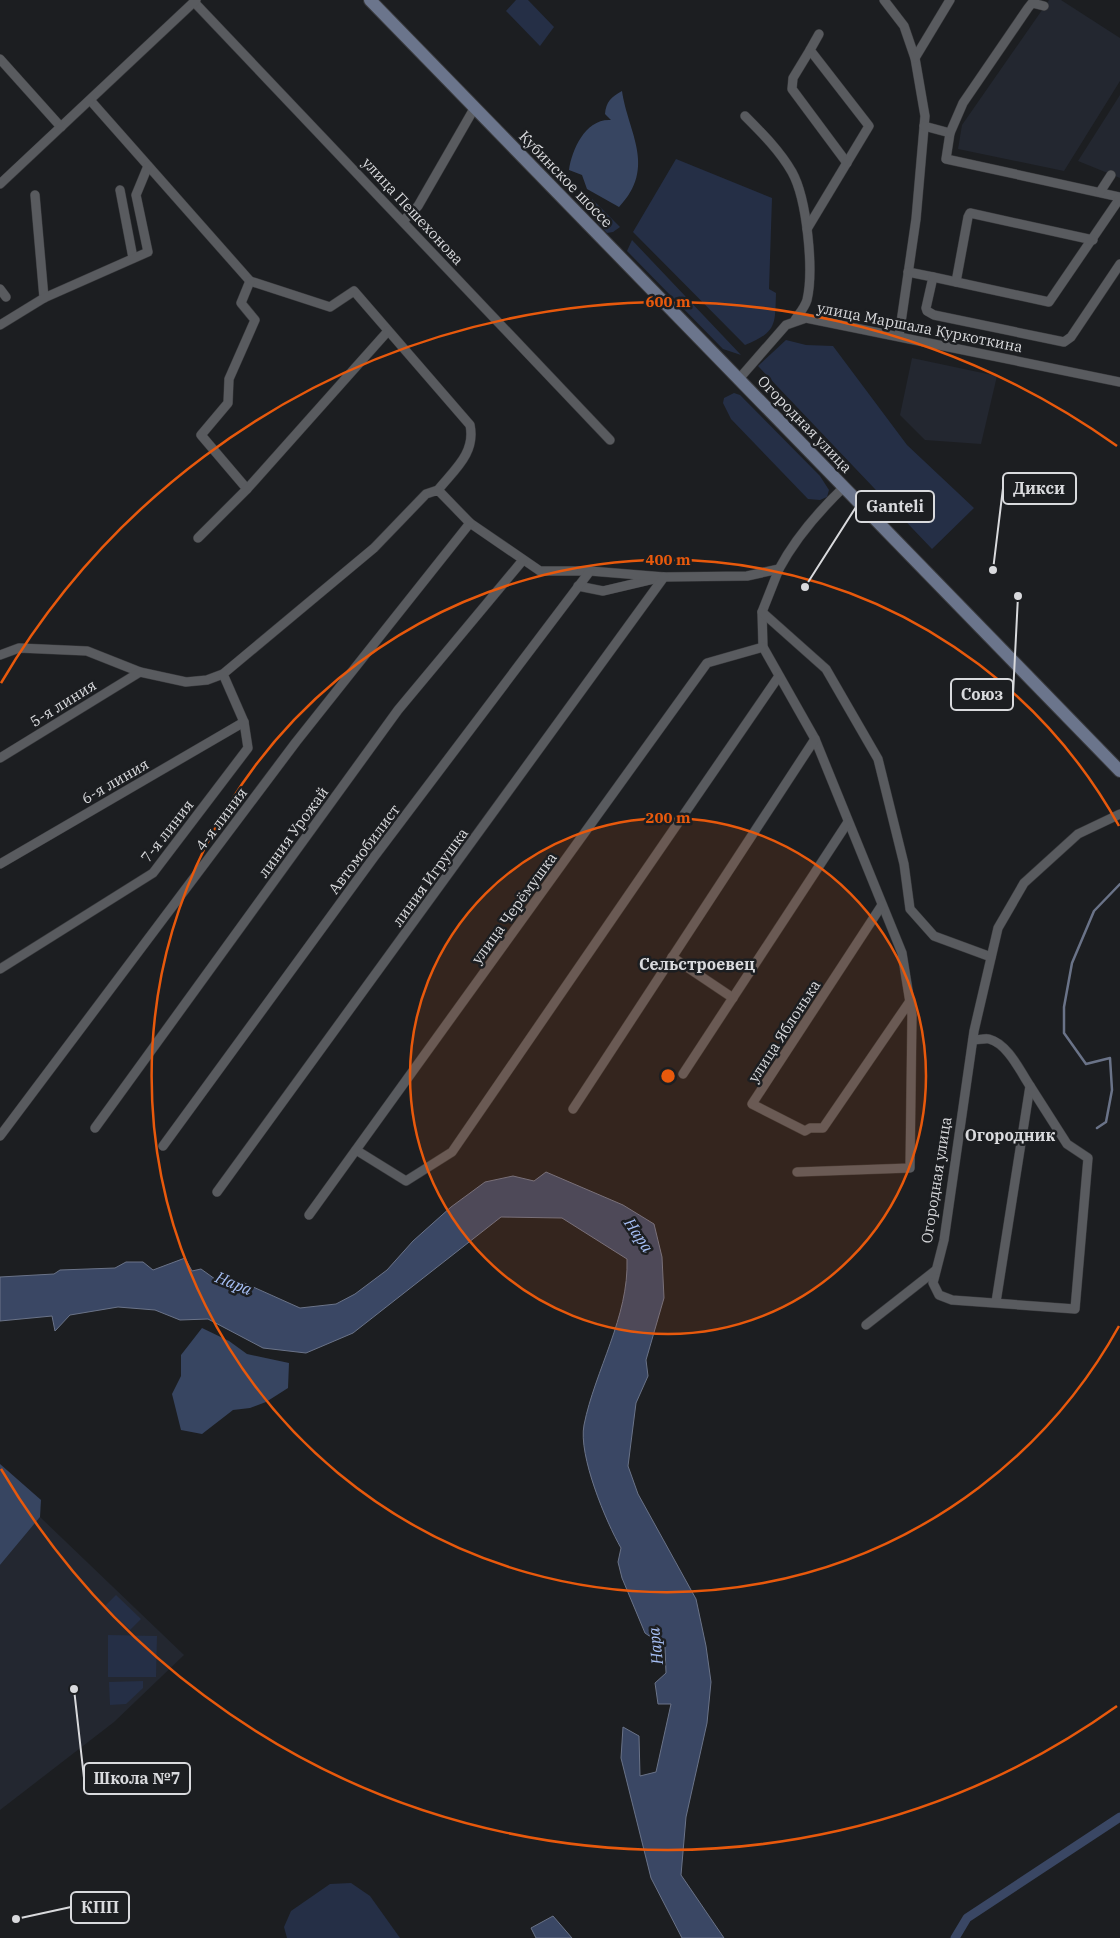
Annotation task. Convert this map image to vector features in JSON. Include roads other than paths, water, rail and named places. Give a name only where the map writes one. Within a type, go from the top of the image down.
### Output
[{"type":"main road","name":"Кубинское шоссе","points":[[370,0],[738,380]]},
{"type":"main road","name":"Огородная улица","points":[[738,380],[1120,771]]},
{"type":"street","points":[[884,0],[904,26],[915,58],[925,116],[916,219],[899,336]]},
{"type":"street","points":[[915,58],[950,0]]},
{"type":"street","name":"улица Пешехонова","points":[[0,184],[195,1],[610,440]]},
{"type":"street","points":[[908,272],[1049,302],[1093,240],[1120,197],[946,159],[950,133],[963,103],[1032,3],[1044,6]]},
{"type":"street","points":[[819,34],[793,78],[792,89],[847,163]]},
{"type":"street","points":[[807,229],[869,126],[810,50]]},
{"type":"street","points":[[0,59],[61,126]]},
{"type":"street","points":[[0,655],[19,648],[88,651],[140,672],[186,682],[207,680],[223,674],[374,548],[426,494],[438,490],[467,455],[473,437],[470,425],[354,291],[330,307],[250,280],[90,100]]},
{"type":"street","points":[[403,221],[418,206],[475,107]]},
{"type":"street","points":[[745,116],[771,144],[792,172],[803,203],[807,229],[808,289],[806,303],[795,320]]},
{"type":"street","points":[[924,126],[950,133]]},
{"type":"street","points":[[0,325],[44,298],[148,252],[136,195],[148,166]]},
{"type":"street","points":[[1100,192],[1111,175]]},
{"type":"street","points":[[120,190],[133,258]]},
{"type":"street","points":[[34,196],[44,298]]},
{"type":"street","points":[[956,282],[970,213],[1093,240]]},
{"type":"street","points":[[933,277],[926,308],[927,311],[934,315],[1064,342],[1071,337],[1120,264]]},
{"type":"street","points":[[247,489],[202,435],[228,403],[228,379],[255,320],[241,303],[250,280]]},
{"type":"street","points":[[0,289],[6,297]]},
{"type":"street","name":"улица Маршала Куркоткина","points":[[738,380],[786,325],[795,320],[820,320],[1120,382]]},
{"type":"street","points":[[198,538],[247,489],[388,330]]},
{"type":"street","points":[[797,1172],[910,1168],[912,1015],[902,953],[815,738],[763,648],[762,612],[779,569],[792,546],[814,517],[844,487]]},
{"type":"street","points":[[438,490],[470,523],[540,572],[590,571],[664,577],[747,576],[779,569]]},
{"type":"street","name":"4-я линия","points":[[0,1136],[296,742],[470,523]]},
{"type":"street","name":"линия Урожай","points":[[96,1128],[398,710],[523,560]]},
{"type":"street","name":"Автомобилист","points":[[163,1146],[374,857],[590,571]]},
{"type":"street","points":[[578,586],[603,591],[664,577]]},
{"type":"street","name":"линия Игрушка","points":[[217,1192],[664,577]]},
{"type":"street","points":[[762,612],[826,669],[878,759],[904,864],[910,909],[934,936],[991,957]]},
{"type":"street","name":"улица Черёмушка","points":[[309,1215],[707,663],[763,648]]},
{"type":"street","name":"5-я линия","points":[[0,758],[140,672]]},
{"type":"street","name":"7-я линия","points":[[0,969],[153,873],[248,748],[244,722],[223,674]]},
{"type":"street","points":[[356,1150],[406,1181],[452,1152],[779,676]]},
{"type":"street","name":"6-я линия","points":[[0,864],[244,722]]},
{"type":"street","points":[[573,1109],[815,738]]},
{"type":"street","name":"Огородная улица","points":[[1030,1086],[1067,1144],[1088,1158],[1075,1309],[952,1300],[939,1294],[933,1283],[944,1240],[973,1040],[998,928],[1024,883],[1078,834],[1120,814]]},
{"type":"street","points":[[683,1074],[848,822]]},
{"type":"street","name":"улица Яблонька","points":[[882,905],[752,1104],[805,1131],[810,1128],[823,1128],[910,1002]]},
{"type":"street","points":[[672,957],[733,998]]},
{"type":"street","points":[[973,1040],[989,1039],[1003,1048],[1011,1056],[1030,1086],[996,1302]]},
{"type":"street","points":[[866,1325],[936,1270]]},
{"type":"water","name":"Нара","points":[[546,1172],[623,1205],[654,1224],[662,1257],[664,1298],[646,1360],[648,1376],[636,1403],[628,1466],[638,1494],[696,1599],[706,1646],[711,1682],[707,1723],[686,1817],[681,1875],[724,1938],[682,1938],[651,1878],[621,1758],[623,1727],[639,1736],[640,1776],[656,1772],[671,1704],[658,1704],[655,1683],[666,1673],[665,1647],[645,1633],[622,1578],[618,1562],[621,1548],[601,1506],[589,1470],[583,1438],[589,1404],[623,1302],[627,1259],[562,1218],[501,1217],[353,1333],[306,1353],[263,1348],[208,1319],[180,1320],[155,1310],[118,1307],[70,1315],[55,1331],[52,1316],[0,1321],[0,1277],[54,1274],[60,1270],[115,1268],[126,1262],[143,1262],[153,1270],[185,1258],[192,1271],[201,1269],[215,1279],[242,1282],[300,1308],[336,1304],[355,1294],[387,1270],[413,1241],[451,1207],[485,1182],[513,1176],[534,1181]]},
{"type":"water","points":[[553,1916],[572,1938],[536,1938],[531,1928]]},
{"type":"waterway","points":[[1097,1128],[1106,1122],[1112,1090],[1110,1058],[1086,1064],[1064,1033],[1064,1007],[1072,963],[1094,911],[1120,884]]},
{"type":"waterway","points":[[955,1938],[967,1918],[1120,1817]]},
{"type":"place","name":"Дикси","points":[[993,570]]},
{"type":"place","name":"Ganteli","points":[[805,587]]},
{"type":"place","name":"Союз","points":[[1018,596]]},
{"type":"place","name":"Школа №7","points":[[74,1689]]},
{"type":"place","name":"КПП","points":[[16,1919]]},
{"type":"district","name":"Сельстроевец","points":[[697,964]]},
{"type":"district","name":"Огородник","points":[[1010,1135]]}]
